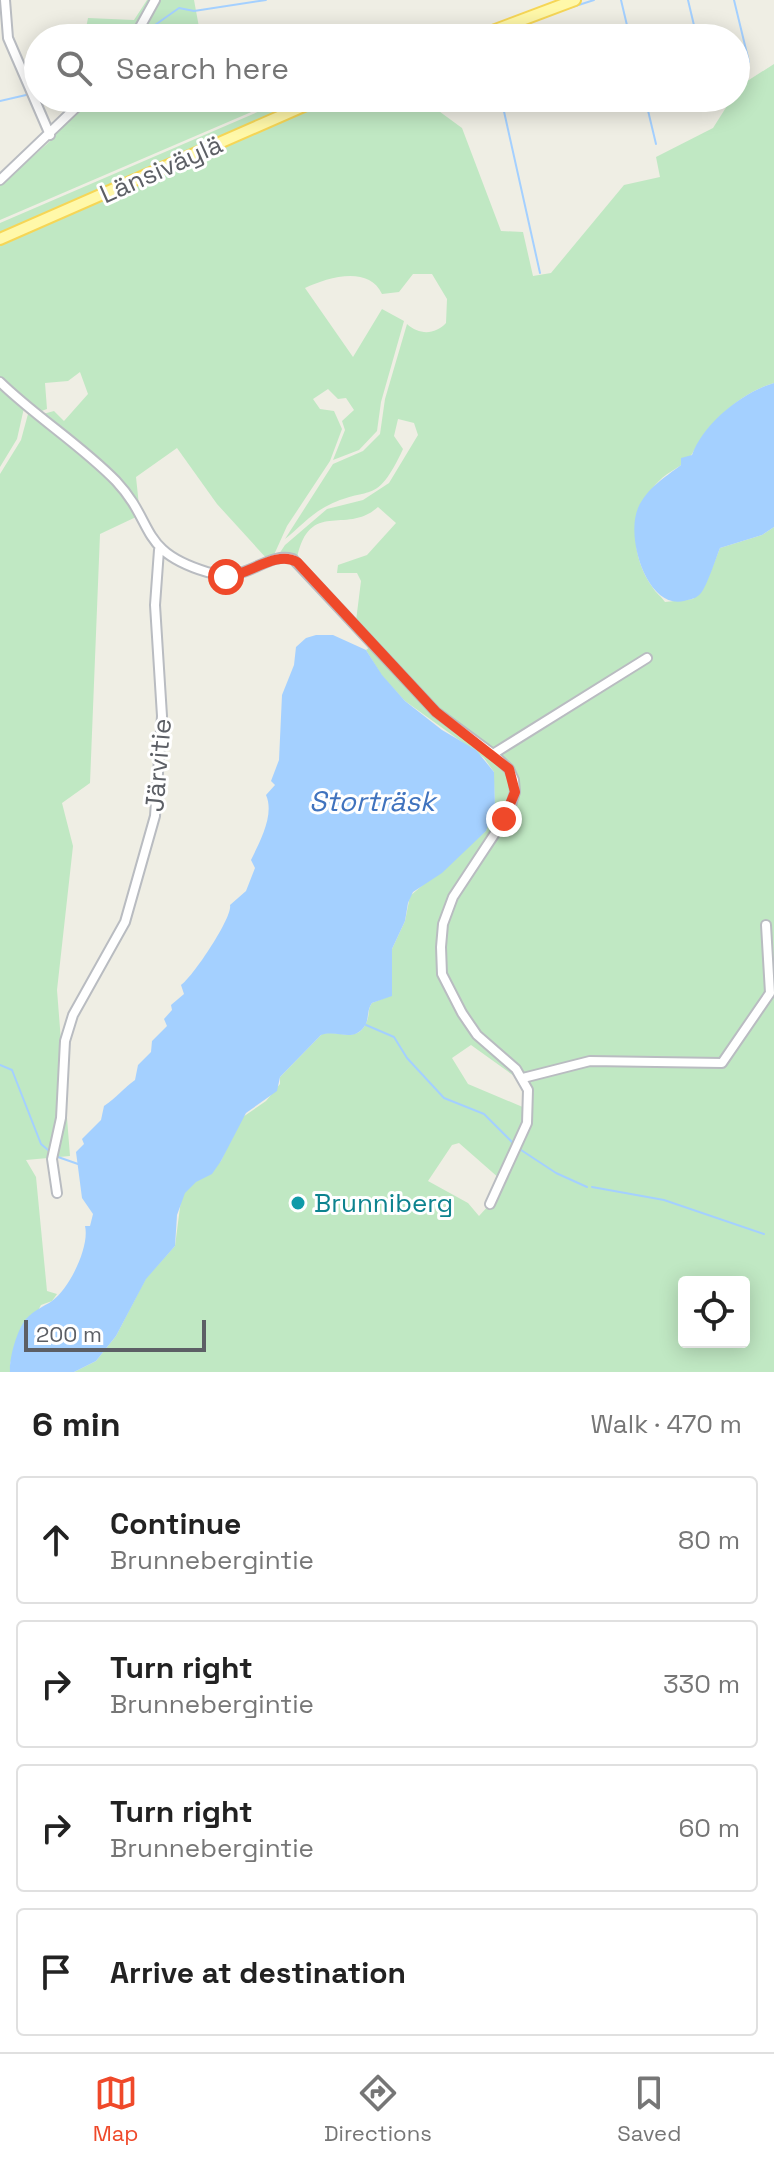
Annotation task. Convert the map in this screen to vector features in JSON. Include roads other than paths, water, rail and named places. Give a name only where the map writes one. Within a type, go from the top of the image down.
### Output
[{"type":"main road","points":[[511,24],[575,0]]},
{"type":"main road","name":"Länsiväylä","points":[[0,239],[290,112]]},
{"type":"street","points":[[5,0],[8,38],[24,75]]},
{"type":"street","points":[[142,24],[155,0]]},
{"type":"street","points":[[40,112],[50,135]]},
{"type":"street","points":[[0,180],[72,112]]},
{"type":"street","points":[[0,382],[116,482],[159,550],[177,561],[226,577],[248,573],[274,559],[293,559],[436,712],[493,754],[512,774],[514,798],[509,812],[450,906],[442,934],[441,970],[448,988],[477,1035],[523,1078],[529,1096],[527,1123],[490,1204]]},
{"type":"street","name":"Järvitie","points":[[57,1193],[52,1159],[61,1118],[65,1041],[73,1015],[125,922],[155,816],[162,716],[155,605],[159,550]]},
{"type":"street","points":[[493,754],[647,658]]},
{"type":"street","points":[[523,1078],[590,1061],[722,1063],[770,993],[766,925]]},
{"type":"water","points":[[774,383],[774,527],[762,535],[720,548],[701,593],[684,601],[671,601],[650,584],[643,570],[635,537],[638,508],[651,489],[681,465],[681,458],[692,455],[714,421],[749,394]]},
{"type":"water","name":"Storträsk","points":[[333,635],[366,650],[382,675],[405,701],[442,730],[476,750],[494,772],[495,807],[486,831],[442,873],[413,892],[405,921],[392,949],[392,996],[372,1003],[366,1024],[359,1032],[321,1035],[280,1077],[277,1091],[246,1113],[212,1174],[196,1182],[185,1193],[177,1215],[175,1246],[146,1279],[116,1336],[96,1361],[74,1372],[10,1372],[14,1344],[26,1319],[59,1295],[81,1256],[85,1226],[90,1226],[93,1214],[82,1198],[76,1152],[84,1144],[82,1139],[101,1120],[104,1106],[135,1080],[138,1065],[151,1052],[152,1041],[167,1026],[164,1019],[172,1010],[171,1005],[184,994],[181,985],[211,947],[225,922],[230,905],[246,891],[255,868],[251,860],[269,811],[266,795],[275,785],[271,781],[279,760],[282,695],[294,665],[296,647],[306,638]]},
{"type":"waterway","points":[[156,24],[179,8],[194,11],[266,0]]},
{"type":"waterway","points":[[557,12],[594,0]]},
{"type":"waterway","points":[[621,0],[627,24]]},
{"type":"waterway","points":[[688,0],[694,24]]},
{"type":"waterway","points":[[734,0],[740,24]]},
{"type":"waterway","points":[[0,101],[24,95]]},
{"type":"waterway","points":[[504,112],[540,273]]},
{"type":"waterway","points":[[648,112],[656,144]]},
{"type":"waterway","points":[[366,1025],[394,1037],[407,1058],[444,1098],[484,1114],[513,1143]]},
{"type":"waterway","points":[[0,1065],[12,1070],[41,1144],[48,1150]]},
{"type":"waterway","points":[[518,1148],[556,1173],[587,1187]]},
{"type":"waterway","points":[[58,1157],[78,1164]]},
{"type":"waterway","points":[[592,1187],[664,1200],[764,1234]]},
{"type":"place","name":"Brunniberg","points":[[298,1203]]}]
